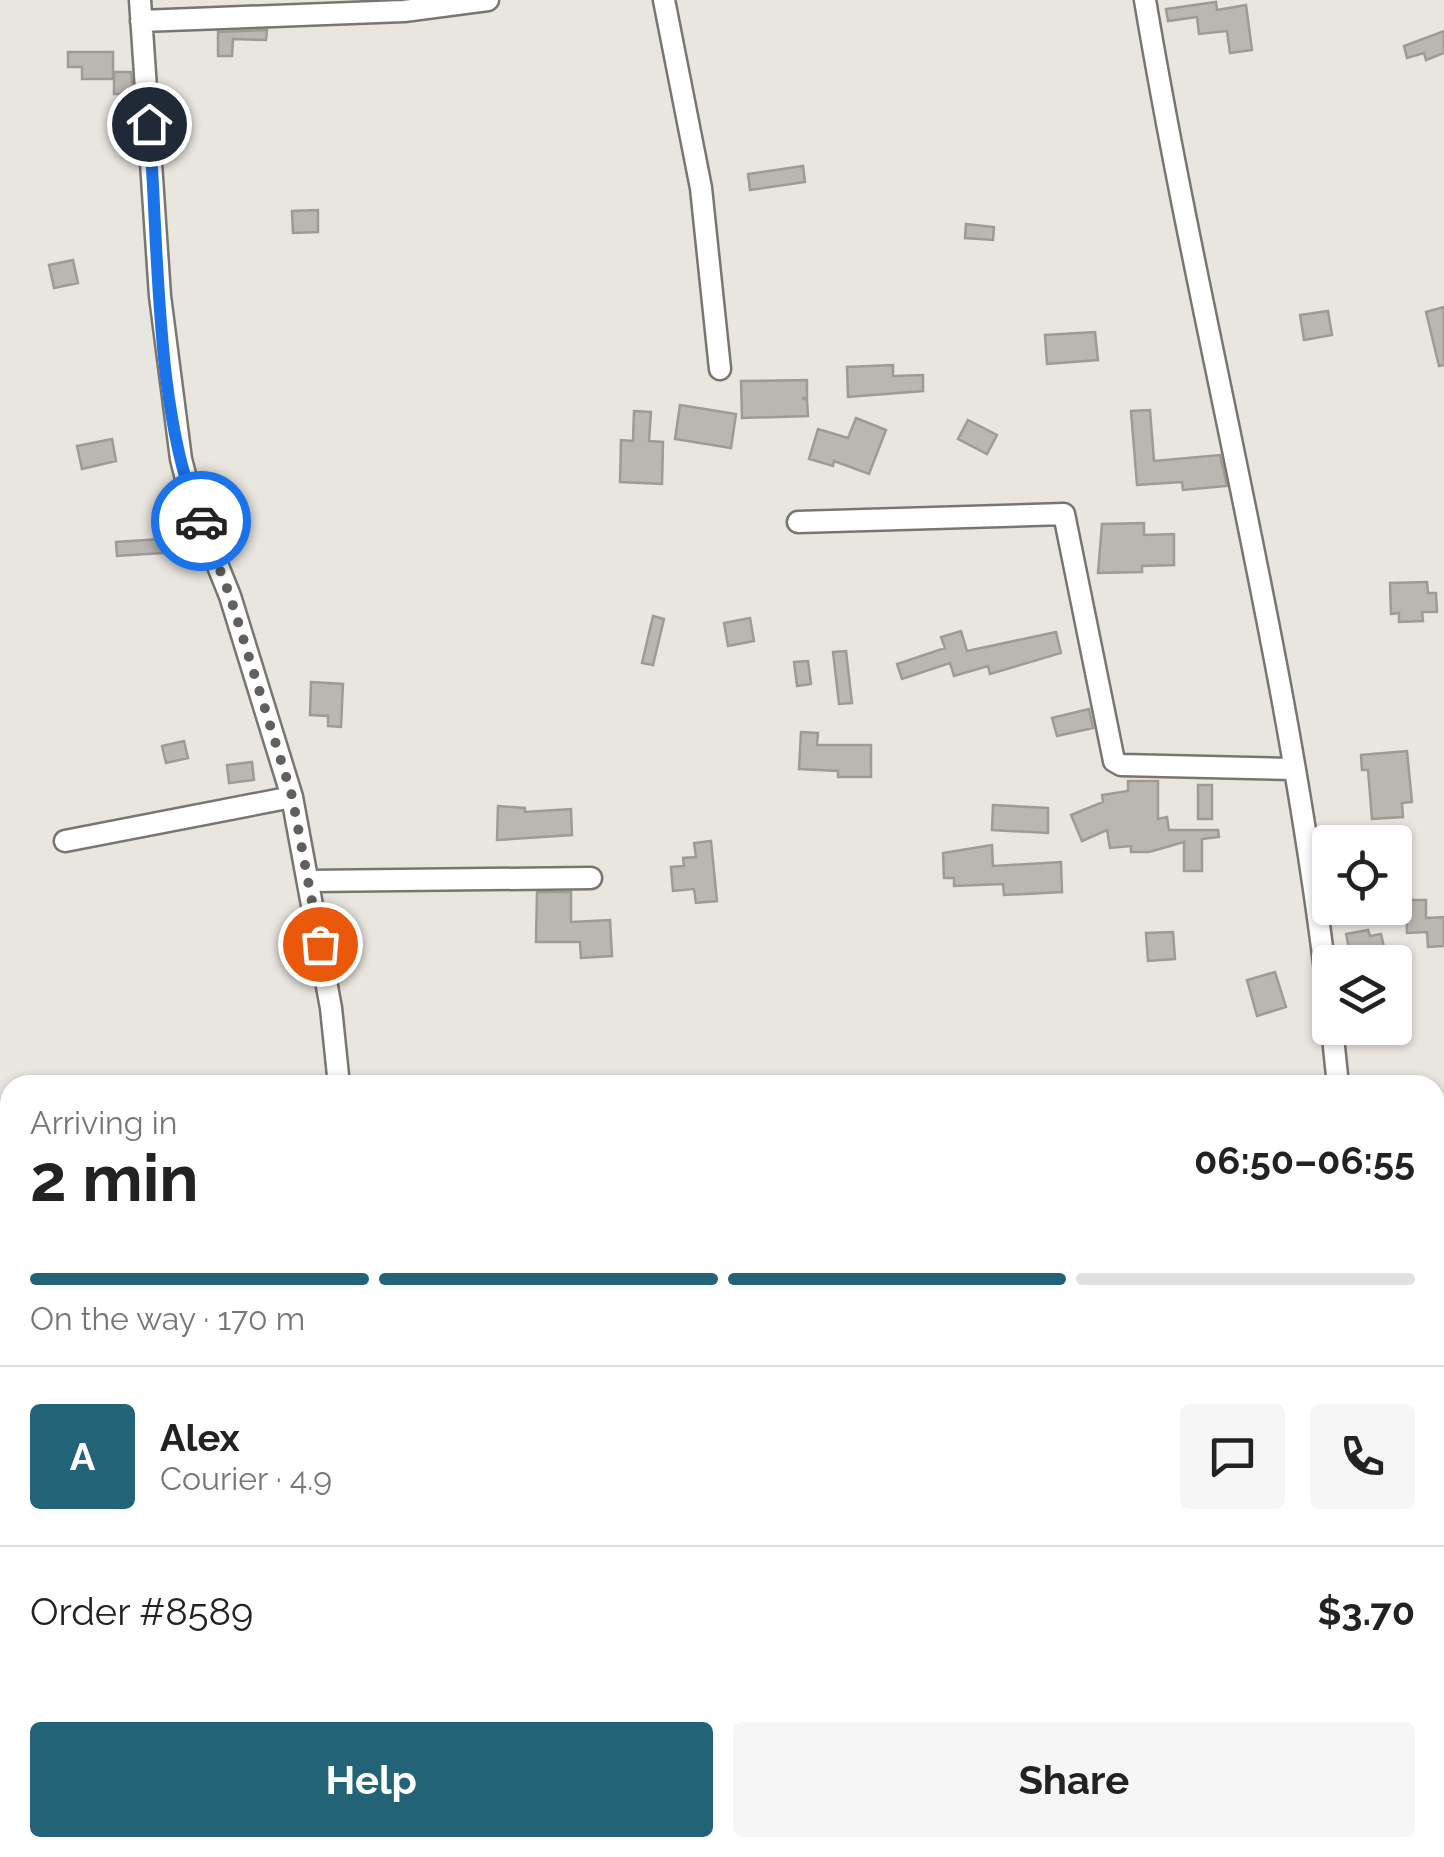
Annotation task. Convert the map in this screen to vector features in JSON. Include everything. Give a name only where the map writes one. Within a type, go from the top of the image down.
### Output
[{"type":"street","points":[[339,1075],[310,881],[292,796],[230,596],[192,502],[181,459],[162,312],[140,10],[404,12],[488,0]]},
{"type":"street","points":[[664,0],[701,188],[720,369]]},
{"type":"street","points":[[1145,0],[1266,602],[1312,859],[1322,945]]},
{"type":"street","points":[[798,522],[1064,514],[1114,761],[1121,765],[1293,769]]},
{"type":"street","points":[[65,841],[292,796]]},
{"type":"street","points":[[310,881],[591,878]]},
{"type":"street","points":[[1334,1045],[1337,1075]]},
{"type":"building","points":[[1216,2],[1217,10],[1246,5],[1252,50],[1230,53],[1227,31],[1199,34],[1197,17],[1168,21],[1166,9]]},
{"type":"building","points":[[267,30],[266,40],[233,39],[232,56],[218,56],[218,32]]},
{"type":"building","points":[[1444,31],[1444,53],[1426,60],[1424,53],[1407,58],[1404,46]]},
{"type":"building","points":[[68,52],[113,52],[113,79],[82,79],[82,67],[68,67]]},
{"type":"building","points":[[114,72],[131,72],[133,94],[114,94]]},
{"type":"building","points":[[803,166],[805,182],[750,190],[748,174]]},
{"type":"building","points":[[318,210],[318,232],[293,233],[292,211]]},
{"type":"building","points":[[966,224],[994,227],[993,240],[965,238]]},
{"type":"building","points":[[73,260],[78,283],[54,288],[49,265]]},
{"type":"building","points":[[1444,307],[1444,365],[1439,366],[1426,312]]},
{"type":"building","points":[[1328,311],[1332,335],[1304,340],[1300,315]]},
{"type":"building","points":[[1095,332],[1098,360],[1047,364],[1045,335]]},
{"type":"building","points":[[893,365],[893,376],[923,375],[923,391],[848,397],[847,367]]},
{"type":"building","points":[[807,380],[807,398],[802,398],[807,400],[808,416],[742,418],[741,381]]},
{"type":"building","points":[[680,405],[736,414],[731,448],[675,439]]},
{"type":"building","points":[[1150,410],[1154,461],[1220,455],[1227,486],[1183,490],[1182,482],[1137,485],[1131,411]]},
{"type":"building","points":[[634,411],[651,412],[649,441],[663,442],[662,484],[620,482],[621,440],[633,441]]},
{"type":"building","points":[[856,418],[886,430],[869,474],[834,461],[833,466],[809,459],[818,429],[848,438]]},
{"type":"building","points":[[968,420],[997,435],[987,454],[958,439]]},
{"type":"building","points":[[112,439],[116,461],[82,469],[77,446]]},
{"type":"building","points":[[1144,523],[1144,535],[1174,534],[1174,565],[1142,566],[1142,572],[1098,573],[1102,524]]},
{"type":"building","points":[[176,538],[177,552],[117,556],[116,542]]},
{"type":"building","points":[[1427,582],[1428,593],[1436,593],[1437,612],[1422,612],[1423,621],[1399,622],[1399,613],[1391,614],[1390,583]]},
{"type":"building","points":[[653,616],[664,619],[653,665],[642,663]]},
{"type":"building","points":[[750,618],[754,641],[728,646],[724,623]]},
{"type":"building","points":[[961,631],[967,651],[1056,632],[1061,653],[990,674],[988,666],[954,676],[950,663],[902,679],[897,664],[945,648],[941,637]]},
{"type":"building","points":[[846,651],[852,703],[839,704],[833,652]]},
{"type":"building","points":[[808,661],[811,684],[797,686],[794,662]]},
{"type":"building","points":[[311,682],[343,684],[341,727],[328,726],[328,716],[310,715]]},
{"type":"building","points":[[1089,709],[1093,728],[1057,736],[1052,718]]},
{"type":"building","points":[[801,732],[818,733],[817,745],[871,745],[871,777],[838,777],[838,771],[799,769]]},
{"type":"building","points":[[184,741],[188,758],[166,763],[162,746]]},
{"type":"building","points":[[1407,751],[1412,802],[1402,803],[1403,817],[1372,819],[1368,770],[1362,770],[1361,755]]},
{"type":"building","points":[[252,762],[254,780],[229,783],[227,765]]},
{"type":"building","points":[[1128,781],[1158,781],[1158,819],[1167,817],[1169,830],[1218,830],[1219,837],[1202,839],[1202,871],[1184,871],[1184,842],[1149,852],[1131,852],[1131,846],[1110,848],[1107,830],[1082,841],[1071,815],[1103,802],[1102,795],[1128,791]]},
{"type":"building","points":[[1198,785],[1212,785],[1212,819],[1198,819]]},
{"type":"building","points":[[993,805],[1048,808],[1048,833],[992,830]]},
{"type":"building","points":[[498,806],[525,808],[525,812],[571,809],[572,835],[497,840]]},
{"type":"building","points":[[711,841],[717,901],[696,903],[694,889],[673,891],[671,867],[684,866],[683,858],[696,857],[694,843]]},
{"type":"building","points":[[992,845],[993,866],[1061,862],[1062,892],[1004,895],[1003,884],[954,886],[954,878],[944,878],[943,853]]},
{"type":"building","points":[[537,892],[571,892],[571,922],[610,920],[612,956],[581,958],[580,942],[536,942]]},
{"type":"building","points":[[1412,900],[1426,900],[1426,918],[1444,917],[1444,946],[1428,947],[1427,932],[1407,933],[1407,925],[1412,925]]},
{"type":"building","points":[[1368,930],[1370,936],[1381,934],[1384,945],[1348,945],[1346,934]]},
{"type":"building","points":[[1173,932],[1175,959],[1148,961],[1146,933]]},
{"type":"building","points":[[1275,972],[1286,1007],[1257,1016],[1247,980]]},
{"type":"way so far","points":[[201,521],[216,552],[292,796],[320,944]]},
{"type":"route","points":[[149,124],[166,357],[181,459],[201,521]]}]
